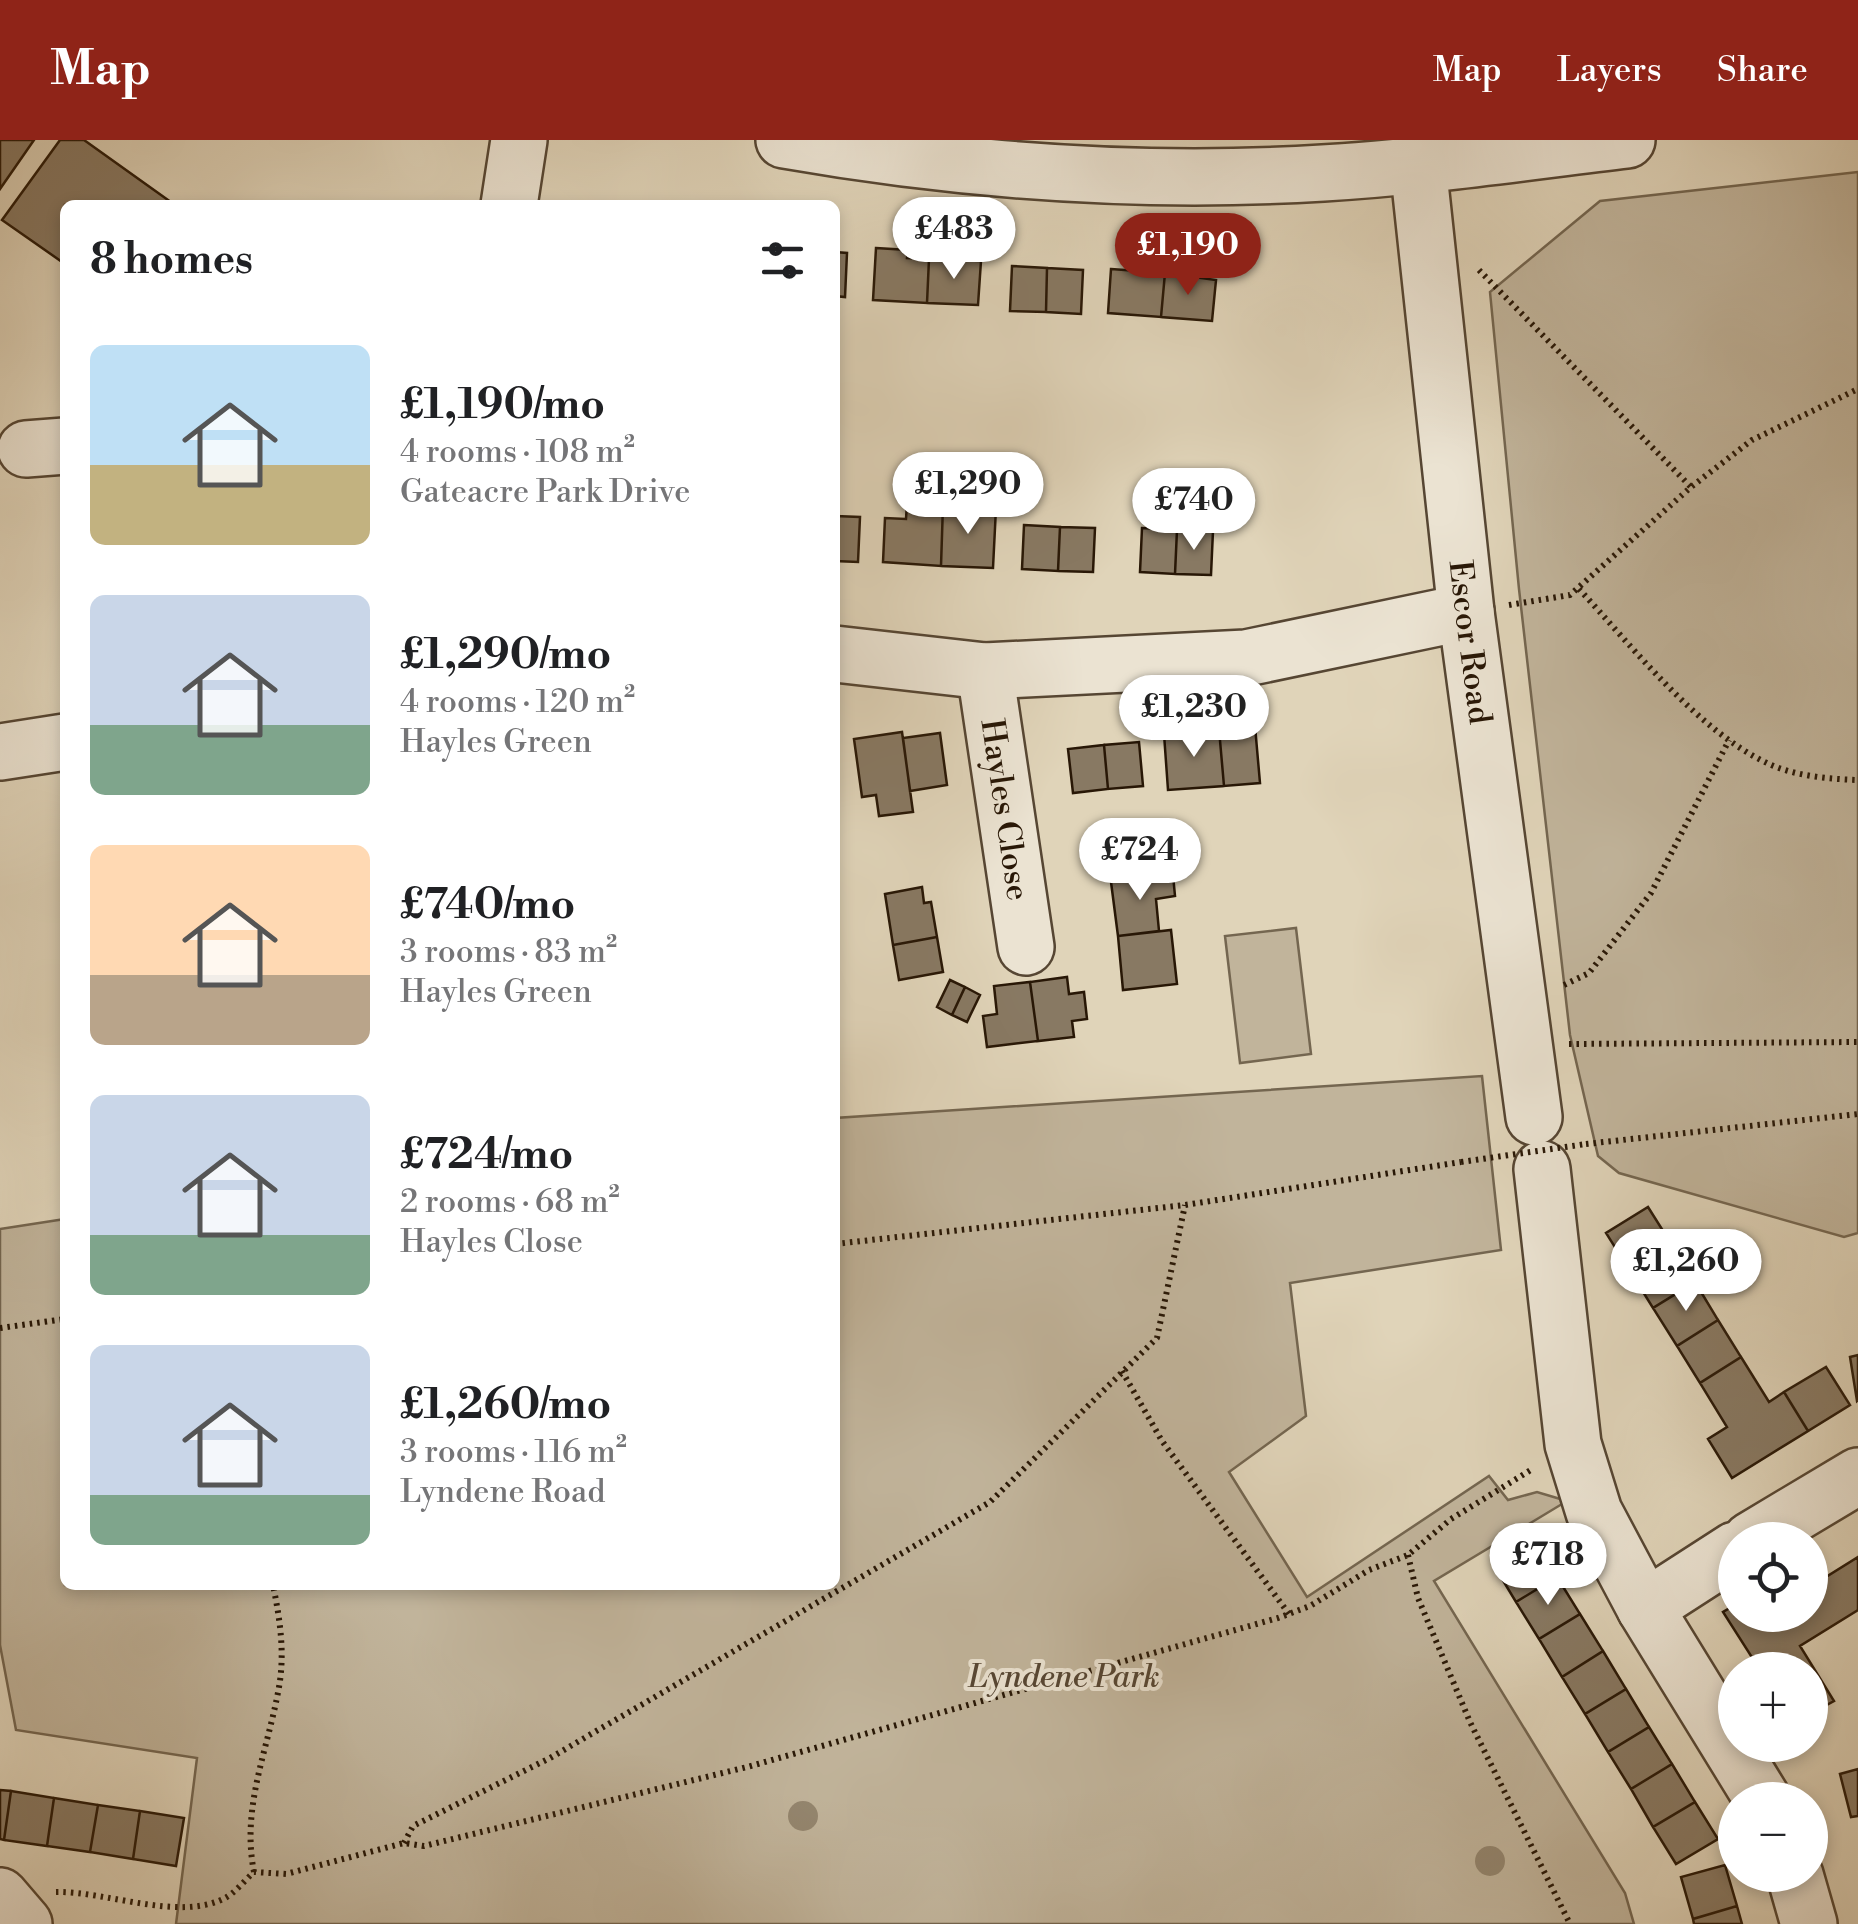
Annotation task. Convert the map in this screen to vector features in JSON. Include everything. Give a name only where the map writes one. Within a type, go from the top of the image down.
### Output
[{"type":"street","points":[[784,140],[938,163],[1081,174],[1200,177],[1418,165],[1626,140]]},
{"type":"street","name":"Escor Road","points":[[1418,165],[1466,612],[1519,1024],[1554,1143],[1573,1444],[1594,1512],[1645,1608],[1752,1782]]},
{"type":"street","points":[[840,655],[985,670],[1246,658],[1466,612]]},
{"type":"street","name":"Hayles Close","points":[[985,670],[1030,944]]},
{"type":"street","points":[[0,752],[60,743]]},
{"type":"street","points":[[1782,1522],[1858,1476]]},
{"type":"street","points":[[1645,1608],[1718,1561]]},
{"type":"street","points":[[1799,1892],[1809,1924]]},
{"type":"path","points":[[1478,269],[1690,487]]},
{"type":"path","points":[[1466,612],[1570,595],[1690,487],[1752,440],[1858,388]]},
{"type":"path","points":[[1578,590],[1707,723],[1729,740],[1770,765],[1809,776],[1858,780]]},
{"type":"path","points":[[1519,1024],[1590,973],[1652,893],[1729,740]]},
{"type":"path","points":[[1519,1024],[1590,1045],[1858,1042]]},
{"type":"path","points":[[840,1243],[1184,1205],[1461,1162],[1554,1143],[1858,1114]]},
{"type":"path","points":[[840,1589],[990,1502],[1157,1338],[1184,1205]]},
{"type":"path","points":[[0,1328],[60,1320]]},
{"type":"path","points":[[1122,1371],[1162,1441],[1289,1614]]},
{"type":"path","points":[[21,1904],[76,1892],[186,1908],[225,1898],[254,1872],[286,1874],[404,1843],[424,1846],[747,1767],[1289,1614],[1310,1606],[1368,1570],[1408,1555],[1451,1520],[1573,1444]]},
{"type":"path","points":[[1408,1555],[1418,1598],[1470,1722],[1570,1924]]},
{"type":"path","points":[[254,1872],[249,1848],[250,1815],[282,1667],[275,1590]]},
{"type":"path","points":[[404,1843],[413,1826],[550,1758],[839,1590]]},
{"type":"green space","points":[[1858,172],[1858,1233],[1844,1237],[1619,1173],[1598,1156],[1570,1035],[1490,292],[1600,201]]},
{"type":"green space","points":[[1296,928],[1311,1054],[1240,1063],[1225,936]]},
{"type":"green space","name":"Lyndene Park","points":[[1482,1076],[1501,1250],[1290,1283],[1306,1416],[1229,1472],[1307,1597],[1489,1476],[1508,1500],[1537,1492],[1567,1501],[1434,1581],[1625,1893],[1634,1924],[176,1924],[197,1758],[16,1730],[0,1645],[0,1229],[60,1220],[60,1590],[840,1590],[840,1118]]},
{"type":"building","points":[[0,140],[34,140],[0,189]]},
{"type":"building","points":[[60,140],[84,140],[168,200],[60,200],[60,261],[2,220]]},
{"type":"building","points":[[876,248],[908,250],[907,258],[929,259],[927,303],[873,300]]},
{"type":"building","points":[[840,252],[847,253],[845,297],[840,296]]},
{"type":"building","points":[[929,259],[981,261],[978,305],[927,303]]},
{"type":"building","points":[[1012,266],[1047,268],[1046,312],[1010,311]]},
{"type":"building","points":[[1047,268],[1083,270],[1081,314],[1046,312]]},
{"type":"building","points":[[1111,269],[1165,273],[1161,317],[1108,313]]},
{"type":"building","points":[[1165,273],[1216,280],[1212,321],[1161,317]]},
{"type":"building","points":[[907,503],[943,505],[941,566],[883,562],[885,518],[906,519]]},
{"type":"building","points":[[943,505],[996,508],[993,568],[941,566]]},
{"type":"building","points":[[840,516],[860,517],[858,562],[840,561]]},
{"type":"building","points":[[1024,525],[1060,527],[1058,571],[1022,569]]},
{"type":"building","points":[[1060,527],[1095,528],[1093,572],[1058,571]]},
{"type":"building","points":[[1142,528],[1177,530],[1175,574],[1140,572]]},
{"type":"building","points":[[1177,530],[1213,531],[1211,575],[1175,574]]},
{"type":"building","points":[[1255,726],[1260,783],[1224,786],[1219,729]]},
{"type":"building","points":[[1219,729],[1224,786],[1168,790],[1164,734]]},
{"type":"building","points":[[902,732],[913,812],[879,816],[876,795],[862,797],[854,739]]},
{"type":"building","points":[[940,733],[947,785],[910,791],[903,738]]},
{"type":"building","points":[[1139,742],[1143,786],[1108,789],[1104,745]]},
{"type":"building","points":[[1104,745],[1108,789],[1073,793],[1068,749]]},
{"type":"building","points":[[1173,875],[1175,896],[1156,899],[1159,931],[1118,936],[1111,882]]},
{"type":"building","points":[[922,887],[924,903],[931,902],[937,937],[893,945],[885,894]]},
{"type":"building","points":[[1171,930],[1177,984],[1123,990],[1118,936]]},
{"type":"building","points":[[937,937],[943,972],[899,980],[893,945]]},
{"type":"building","points":[[1067,977],[1069,994],[1084,992],[1087,1019],[1072,1021],[1074,1037],[1038,1041],[1030,982]]},
{"type":"building","points":[[950,980],[965,987],[952,1015],[937,1007]]},
{"type":"building","points":[[1030,982],[1038,1041],[987,1047],[983,1016],[997,1014],[994,986]]},
{"type":"building","points":[[965,987],[980,995],[967,1022],[952,1015]]},
{"type":"building","points":[[1648,1207],[1672,1245],[1630,1271],[1606,1233]]},
{"type":"building","points":[[1672,1245],[1695,1282],[1653,1308],[1630,1271]]},
{"type":"building","points":[[1695,1282],[1718,1320],[1677,1346],[1653,1308]]},
{"type":"building","points":[[1718,1320],[1741,1357],[1700,1383],[1677,1346]]},
{"type":"building","points":[[1858,1355],[1858,1400],[1857,1401],[1850,1357]]},
{"type":"building","points":[[1741,1357],[1769,1402],[1784,1392],[1808,1431],[1732,1478],[1708,1439],[1727,1427],[1700,1383]]},
{"type":"building","points":[[1826,1367],[1850,1405],[1808,1431],[1784,1392]]},
{"type":"building","points":[[1534,1539],[1557,1577],[1516,1602],[1493,1564]]},
{"type":"building","points":[[1858,1557],[1858,1610],[1828,1629],[1828,1576]]},
{"type":"building","points":[[1557,1577],[1580,1614],[1539,1639],[1516,1602]]},
{"type":"building","points":[[1580,1614],[1603,1651],[1562,1677],[1539,1639]]},
{"type":"building","points":[[1736,1632],[1823,1632],[1800,1646],[1804,1652],[1749,1652]]},
{"type":"building","points":[[1603,1651],[1626,1689],[1585,1714],[1562,1677]]},
{"type":"building","points":[[1626,1689],[1649,1727],[1608,1752],[1585,1714]]},
{"type":"building","points":[[1649,1727],[1672,1764],[1631,1789],[1608,1752]]},
{"type":"building","points":[[1672,1764],[1695,1802],[1653,1827],[1631,1789]]},
{"type":"building","points":[[1858,1769],[1858,1816],[1851,1817],[1840,1774]]},
{"type":"building","points":[[0,1790],[11,1791],[4,1840],[0,1839]]},
{"type":"building","points":[[11,1791],[54,1798],[47,1846],[4,1840]]},
{"type":"building","points":[[54,1798],[98,1805],[90,1852],[47,1846]]},
{"type":"building","points":[[1695,1802],[1718,1839],[1676,1864],[1653,1827]]},
{"type":"building","points":[[98,1805],[140,1811],[133,1859],[90,1852]]},
{"type":"building","points":[[140,1811],[184,1818],[176,1866],[133,1859]]},
{"type":"building","points":[[1718,1867],[1718,1892],[1733,1892],[1737,1906],[1693,1919],[1681,1877]]},
{"type":"building","points":[[1737,1906],[1742,1924],[1694,1924],[1693,1919]]}]
